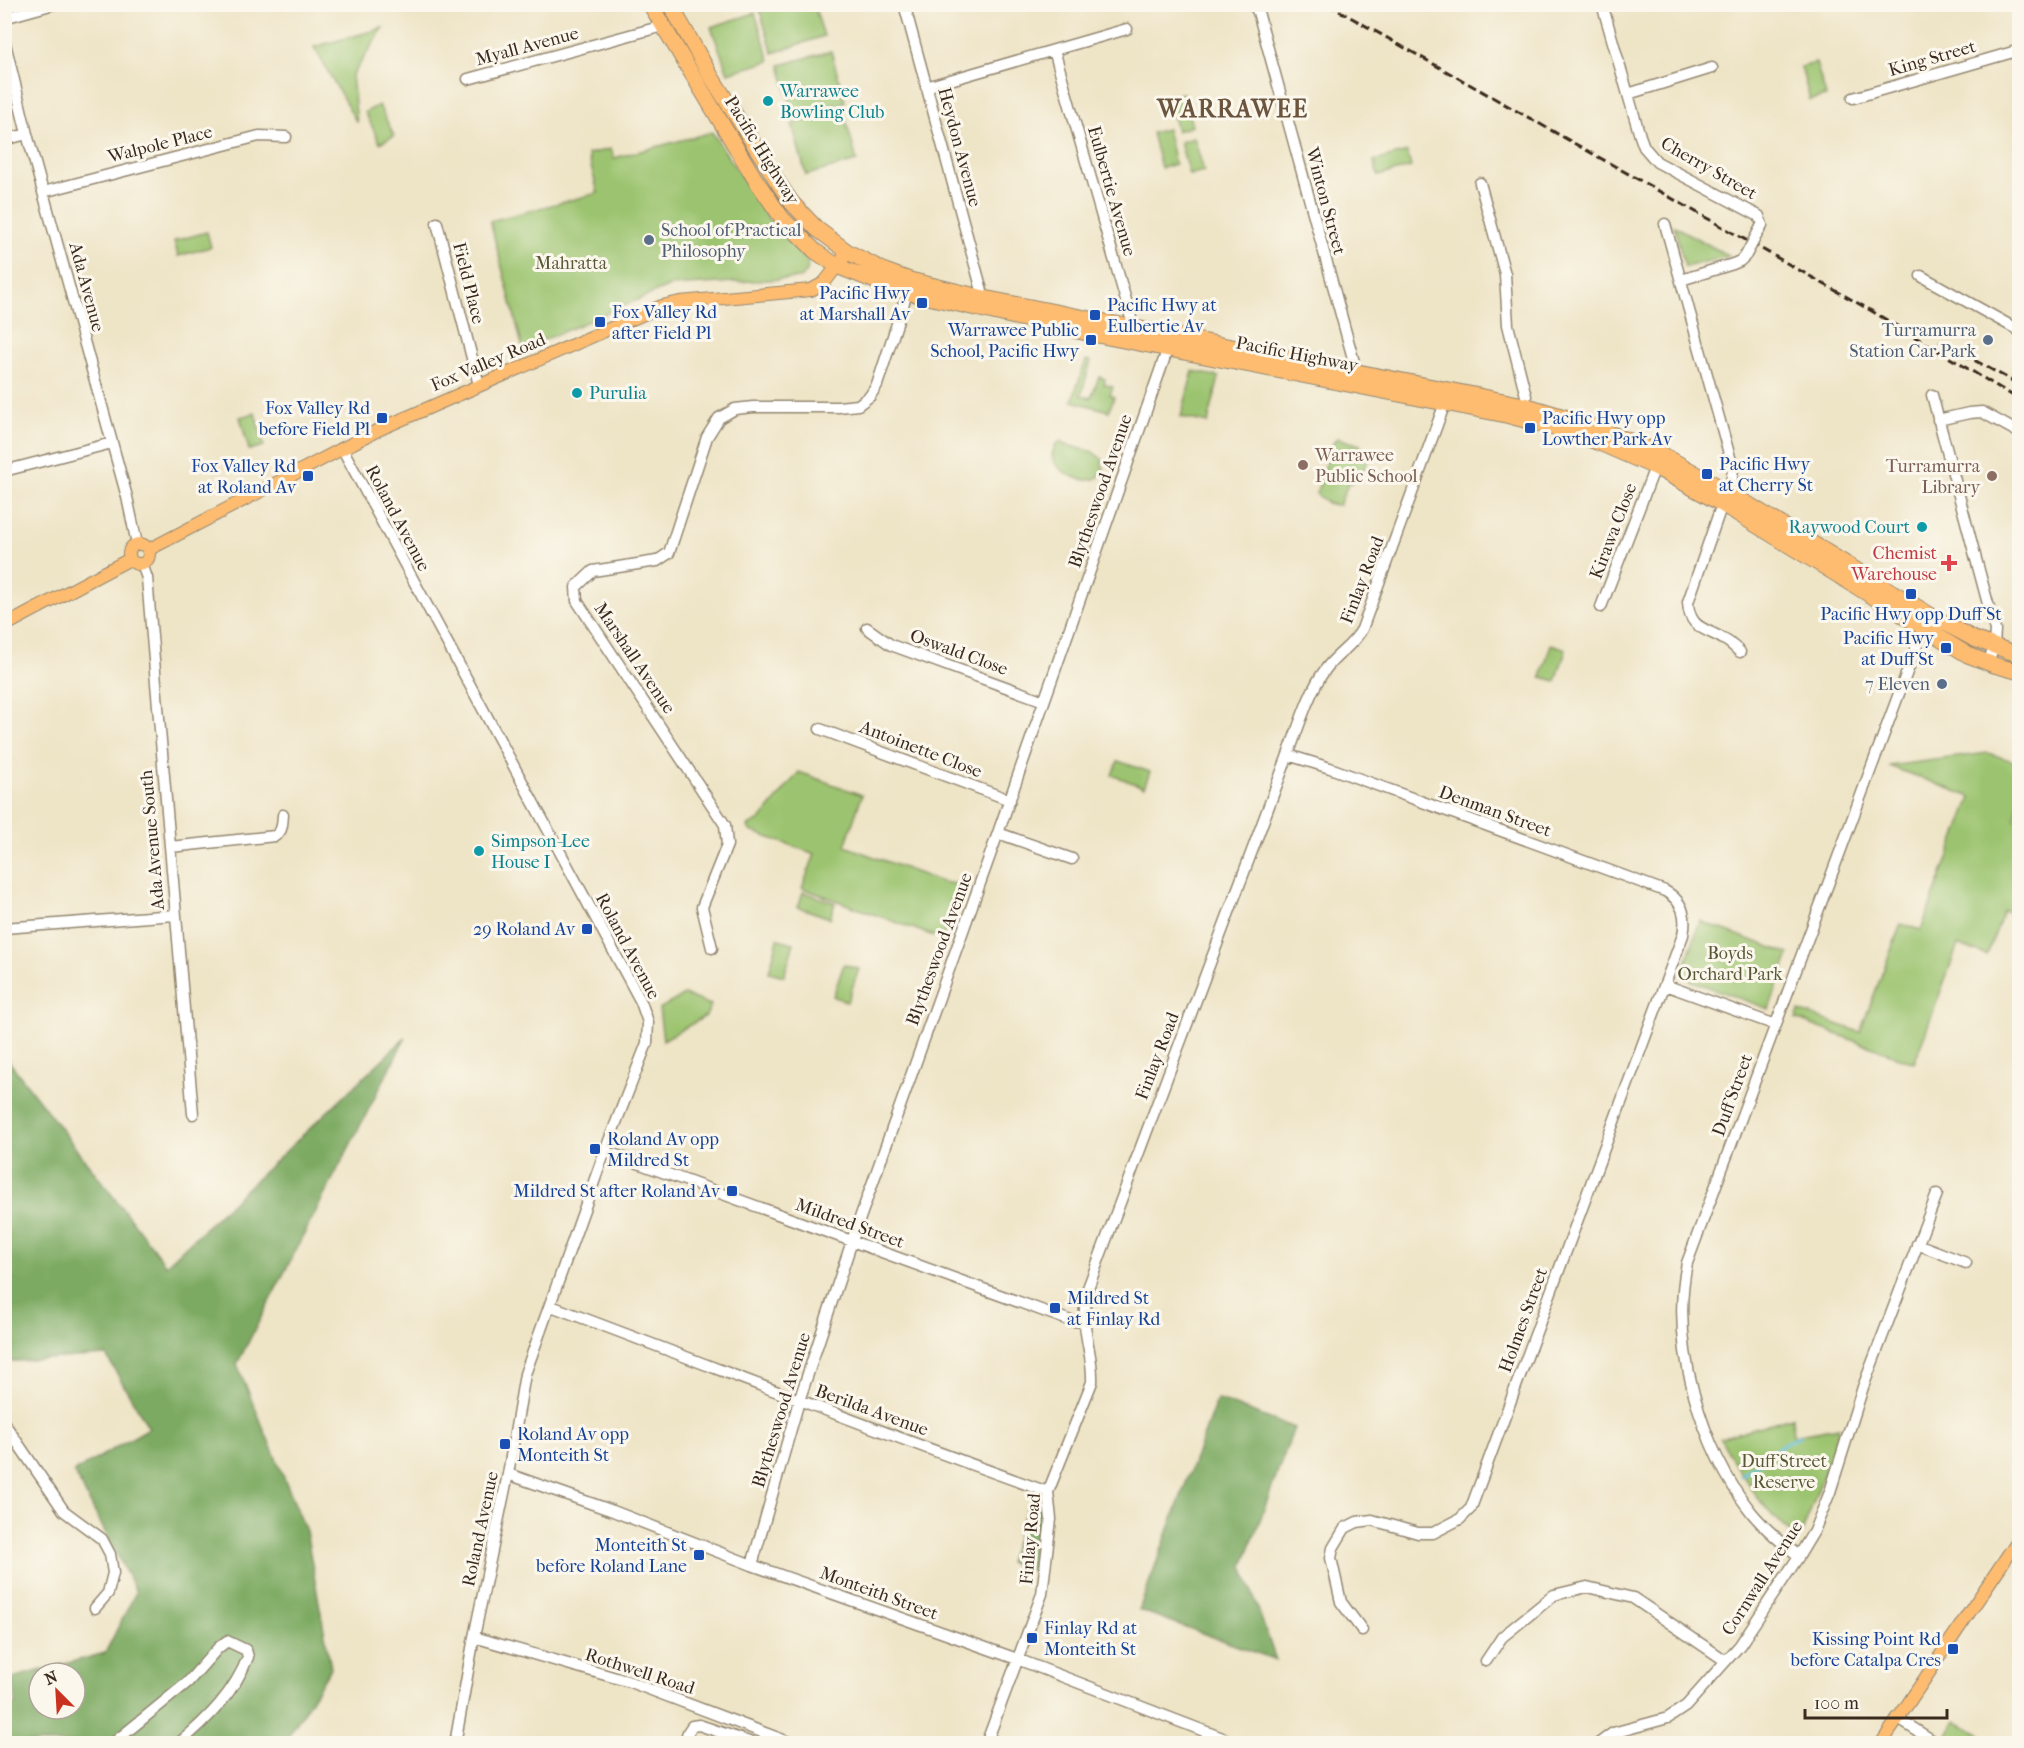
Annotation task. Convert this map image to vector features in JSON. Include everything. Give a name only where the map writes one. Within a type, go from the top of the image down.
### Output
[{"type":"highway","name":"Pacific Highway","points":[[650,4],[755,179],[782,218],[814,251],[837,266],[873,282],[908,293],[1067,329],[1133,335],[1168,348],[1506,415],[1570,432],[1725,498],[1974,639],[2019,656]]},
{"type":"highway","name":"Pacific Highway","points":[[670,4],[709,73],[792,203],[817,229],[848,252],[885,271],[910,280],[1133,335],[1357,373],[1524,405],[1581,422],[1660,453],[1923,629],[1968,655],[2019,672]]},
{"type":"main road","name":"Fox Valley Road","points":[[143,547],[342,448],[479,385],[662,306],[680,302],[807,291],[824,283],[848,252]]},
{"type":"main road","points":[[143,547],[149,558],[142,564],[135,564],[130,559],[130,550],[143,547]]},
{"type":"main road","points":[[4,626],[130,559]]},
{"type":"main road","points":[[1881,1743],[2019,1537]]},
{"type":"street","points":[[4,18],[54,4]]},
{"type":"street","name":"Heydon Avenue","points":[[904,4],[984,298]]},
{"type":"street","name":"Winton Street","points":[[1253,4],[1258,12],[1357,373]]},
{"type":"street","name":"Cherry Street","points":[[1602,4],[1644,147],[1649,154],[1657,162],[1760,216],[1762,225],[1746,255],[1733,264],[1681,280]]},
{"type":"street","name":"Myall Avenue","points":[[468,79],[663,26]]},
{"type":"street","points":[[927,87],[1127,29]]},
{"type":"street","name":"Ada Avenue","points":[[4,39],[27,134],[134,524],[143,547]]},
{"type":"street","name":"Eulbertie Avenue","points":[[1054,50],[1133,335]]},
{"type":"street","name":"King Street","points":[[1853,98],[2019,50]]},
{"type":"street","points":[[1628,94],[1712,68]]},
{"type":"street","points":[[4,140],[27,134]]},
{"type":"street","name":"Walpole Place","points":[[44,192],[259,136],[286,137]]},
{"type":"street","points":[[1479,183],[1505,274],[1508,325],[1526,396],[1524,405]]},
{"type":"street","name":"Field Place","points":[[437,223],[479,385]]},
{"type":"street","points":[[1665,224],[1733,468],[1725,498],[1688,602],[1688,610],[1695,624],[1725,640],[1740,652]]},
{"type":"street","points":[[1921,276],[2019,331]]},
{"type":"street","name":"Marshall Avenue","points":[[712,948],[702,907],[727,845],[725,825],[577,601],[576,587],[593,571],[657,561],[669,553],[707,437],[719,418],[735,409],[753,407],[858,405],[870,396],[877,385],[908,293]]},
{"type":"street","name":"Blytheswood Avenue","points":[[752,1565],[799,1401],[852,1242],[1168,348]]},
{"type":"street","points":[[1932,395],[1995,630],[1994,647],[1988,663]]},
{"type":"street","name":"Finlay Road","points":[[986,1743],[1042,1594],[1051,1519],[1048,1492],[1092,1382],[1093,1365],[1085,1322],[1085,1301],[1088,1288],[1318,679],[1326,667],[1357,639],[1362,629],[1445,403]]},
{"type":"street","points":[[1938,420],[1982,412],[2019,433]]},
{"type":"street","points":[[4,471],[112,443]]},
{"type":"street","name":"Roland Avenue","points":[[342,448],[645,1012],[649,1029],[647,1043],[605,1151],[525,1374],[508,1474],[474,1637],[455,1743]]},
{"type":"street","name":"Kirawa Close","points":[[1601,607],[1655,467]]},
{"type":"street","name":"Ada Avenue South","points":[[142,564],[147,579],[193,1114]]},
{"type":"street","name":"Oswald Close","points":[[867,628],[891,645],[1044,701]]},
{"type":"street","name":"Duff Street","points":[[1799,1556],[1767,1530],[1751,1511],[1716,1452],[1691,1384],[1683,1336],[1683,1282],[1687,1263],[1923,629]]},
{"type":"street","name":"Antoinette Close","points":[[820,729],[1010,800]]},
{"type":"street","name":"Denman Street","points":[[1288,755],[1330,768],[1665,891],[1679,901],[1683,909]]},
{"type":"street","points":[[170,847],[275,836],[281,832],[283,815]]},
{"type":"street","points":[[998,833],[1072,859]]},
{"type":"street","name":"Holmes Street","points":[[1362,1630],[1341,1602],[1331,1558],[1333,1548],[1345,1528],[1357,1522],[1372,1520],[1418,1533],[1433,1533],[1460,1519],[1471,1508],[1683,935],[1685,918],[1683,909]]},
{"type":"street","points":[[4,928],[175,915]]},
{"type":"street","points":[[1665,985],[1776,1025]]},
{"type":"street","name":"Mildred Street","points":[[605,1151],[1071,1321],[1085,1322]]},
{"type":"street","name":"Cornwall Avenue","points":[[1598,1743],[1613,1733],[1668,1718],[1686,1706],[1740,1645],[1799,1556],[1814,1531],[1830,1492],[1863,1388],[1937,1194]]},
{"type":"street","points":[[1917,1244],[1966,1263]]},
{"type":"street","name":"Berilda Avenue","points":[[551,1306],[799,1401],[1048,1492]]},
{"type":"street","points":[[4,1423],[64,1511],[102,1539],[110,1554],[113,1573],[108,1593],[94,1608]]},
{"type":"street","name":"Monteith Street","points":[[508,1474],[613,1511],[752,1565],[1017,1659],[1238,1743]]},
{"type":"street","points":[[1486,1660],[1502,1637],[1554,1595],[1587,1587],[1633,1598],[1726,1661]]},
{"type":"street","name":"Rothwell Road","points":[[474,1637],[630,1682],[794,1743]]},
{"type":"street","points":[[112,1743],[188,1682],[227,1641],[246,1650],[248,1656],[242,1672],[221,1704],[205,1721],[178,1743]]},
{"type":"street","points":[[1897,1718],[1938,1743]]},
{"type":"street","points":[[684,1743],[688,1732],[693,1726],[699,1725],[754,1743]]},
{"type":"green space","points":[[758,5],[814,5],[824,36],[773,53]]},
{"type":"green space","points":[[755,13],[770,61],[728,73],[711,27]]},
{"type":"green space","points":[[383,28],[352,76],[357,123],[314,47]]},
{"type":"green space","points":[[831,51],[845,102],[794,116],[780,65]]},
{"type":"green space","points":[[1816,63],[1826,96],[1810,100],[1801,67]]},
{"type":"green space","points":[[1183,93],[1192,126],[1177,131],[1168,98]]},
{"type":"green space","points":[[379,105],[394,136],[380,143],[365,112]]},
{"type":"green space","points":[[843,110],[857,161],[806,175],[792,124]]},
{"type":"green space","points":[[1167,129],[1175,164],[1161,168],[1152,133]]},
{"type":"green space","name":"Mahratta","points":[[712,132],[773,225],[808,262],[807,272],[800,278],[670,286],[523,349],[490,221],[598,193],[588,154],[611,149],[614,158]]},
{"type":"green space","points":[[1194,138],[1204,171],[1189,175],[1180,142]]},
{"type":"green space","points":[[1407,152],[1411,167],[1378,176],[1374,161]]},
{"type":"green space","points":[[1674,226],[1729,256],[1685,267]]},
{"type":"green space","points":[[207,232],[211,247],[178,256],[174,241]]},
{"type":"green space","points":[[1086,360],[1091,361],[1081,395],[1091,398],[1099,377],[1105,379],[1104,384],[1113,387],[1110,395],[1114,397],[1109,411],[1072,401]]},
{"type":"green space","points":[[1193,371],[1219,377],[1208,423],[1181,417]]},
{"type":"green space","points":[[255,413],[264,446],[249,450],[240,417]]},
{"type":"green space","points":[[1337,438],[1360,445],[1368,459],[1360,480],[1354,478],[1352,483],[1349,482],[1339,505],[1329,504],[1316,494],[1333,443]]},
{"type":"green space","points":[[1061,441],[1063,444],[1093,452],[1103,460],[1104,469],[1099,476],[1092,480],[1083,480],[1058,467],[1052,454],[1055,445]]},
{"type":"green space","points":[[1551,644],[1566,649],[1556,681],[1541,677]]},
{"type":"green space","points":[[1988,753],[2019,763],[2019,801],[2015,819],[2020,820],[2019,916],[2004,911],[1987,955],[1958,945],[1914,1063],[1796,1019],[1799,1011],[1860,1032],[1901,924],[1921,930],[1971,797],[1889,766]]},
{"type":"green space","points":[[1118,761],[1150,772],[1144,787],[1112,775]]},
{"type":"green space","points":[[799,772],[862,795],[845,846],[942,882],[964,885],[942,939],[802,888],[815,854],[750,831],[748,826],[760,820]]},
{"type":"green space","points":[[803,892],[835,903],[830,918],[798,907]]},
{"type":"green space","name":"Boyds Orchard Park","points":[[1700,921],[1789,954],[1769,1009],[1681,977]]},
{"type":"green space","points":[[778,939],[794,943],[784,976],[769,972]]},
{"type":"green space","points":[[844,964],[859,969],[847,1002],[833,996]]},
{"type":"green space","points":[[684,995],[711,1005],[706,1016],[663,1040],[659,1009]]},
{"type":"green space","points":[[406,1037],[237,1364],[306,1531],[331,1668],[284,1743],[5,1743],[5,1714],[16,1703],[12,1678],[27,1674],[27,1721],[87,1721],[87,1661],[75,1661],[105,1653],[136,1592],[74,1472],[149,1428],[106,1355],[5,1362],[4,1055],[166,1265]]},
{"type":"green space","points":[[1217,1399],[1294,1428],[1243,1566],[1276,1660],[1139,1610]]},
{"type":"green space","name":"Duff Street Reserve","points":[[1792,1417],[1793,1435],[1839,1427],[1802,1533],[1793,1535],[1752,1490],[1720,1438]]},
{"type":"green space","points":[[1029,1503],[1040,1506],[1035,1572],[1008,1562]]},
{"type":"green space","points":[[1956,1721],[1986,1738],[1982,1743],[1963,1743],[1948,1735]]},
{"type":"waterway","points":[[1741,1476],[1785,1443],[1801,1435]]},
{"type":"railway","points":[[1327,4],[1870,310],[2020,400]]},
{"type":"railway","points":[[1939,341],[2020,385]]},
{"type":"place","name":"Warrawee Bowling Club","points":[[768,101]]},
{"type":"place","name":"School of Practical Philosophy","points":[[649,240]]},
{"type":"place","name":"Pacific Hwy at Marshall Av","points":[[922,303]]},
{"type":"place","name":"Pacific Hwy at Eulbertie Av","points":[[1095,315]]},
{"type":"place","name":"Fox Valley Rd after Field Pl","points":[[600,322]]},
{"type":"place","name":"Warrawee Public School, Pacific Hwy","points":[[1091,340]]},
{"type":"place","name":"Turramurra Station Car Park","points":[[1988,340]]},
{"type":"place","name":"Purulia","points":[[577,393]]},
{"type":"place","name":"Fox Valley Rd before Field Pl","points":[[382,418]]},
{"type":"place","name":"Pacific Hwy opp Lowther Park Av","points":[[1530,428]]},
{"type":"place","name":"Warrawee Public School","points":[[1303,465]]},
{"type":"place","name":"Pacific Hwy at Cherry St","points":[[1707,474]]},
{"type":"place","name":"Fox Valley Rd at Roland Av","points":[[308,476]]},
{"type":"place","name":"Turramurra Library","points":[[1992,476]]},
{"type":"place","name":"Raywood Court","points":[[1922,527]]},
{"type":"place","name":"Chemist Warehouse","points":[[1949,563]]},
{"type":"place","name":"Pacific Hwy opp Duff St","points":[[1911,594]]},
{"type":"place","name":"Pacific Hwy at Duff St","points":[[1946,648]]},
{"type":"place","name":"7 Eleven","points":[[1942,684]]},
{"type":"place","name":"Simpson-Lee House I","points":[[479,851]]},
{"type":"place","name":"29 Roland Av","points":[[587,929]]},
{"type":"place","name":"Roland Av opp Mildred St","points":[[595,1149]]},
{"type":"place","name":"Mildred St after Roland Av","points":[[732,1191]]},
{"type":"place","name":"Mildred St at Finlay Rd","points":[[1055,1308]]},
{"type":"place","name":"Roland Av opp Monteith St","points":[[505,1444]]},
{"type":"place","name":"Monteith St before Roland Lane","points":[[699,1555]]},
{"type":"place","name":"Finlay Rd at Monteith St","points":[[1032,1638]]},
{"type":"place","name":"Kissing Point Rd before Catalpa Cres","points":[[1953,1649]]},
{"type":"district","name":"WARRAWEE","points":[[1233,109]]}]
